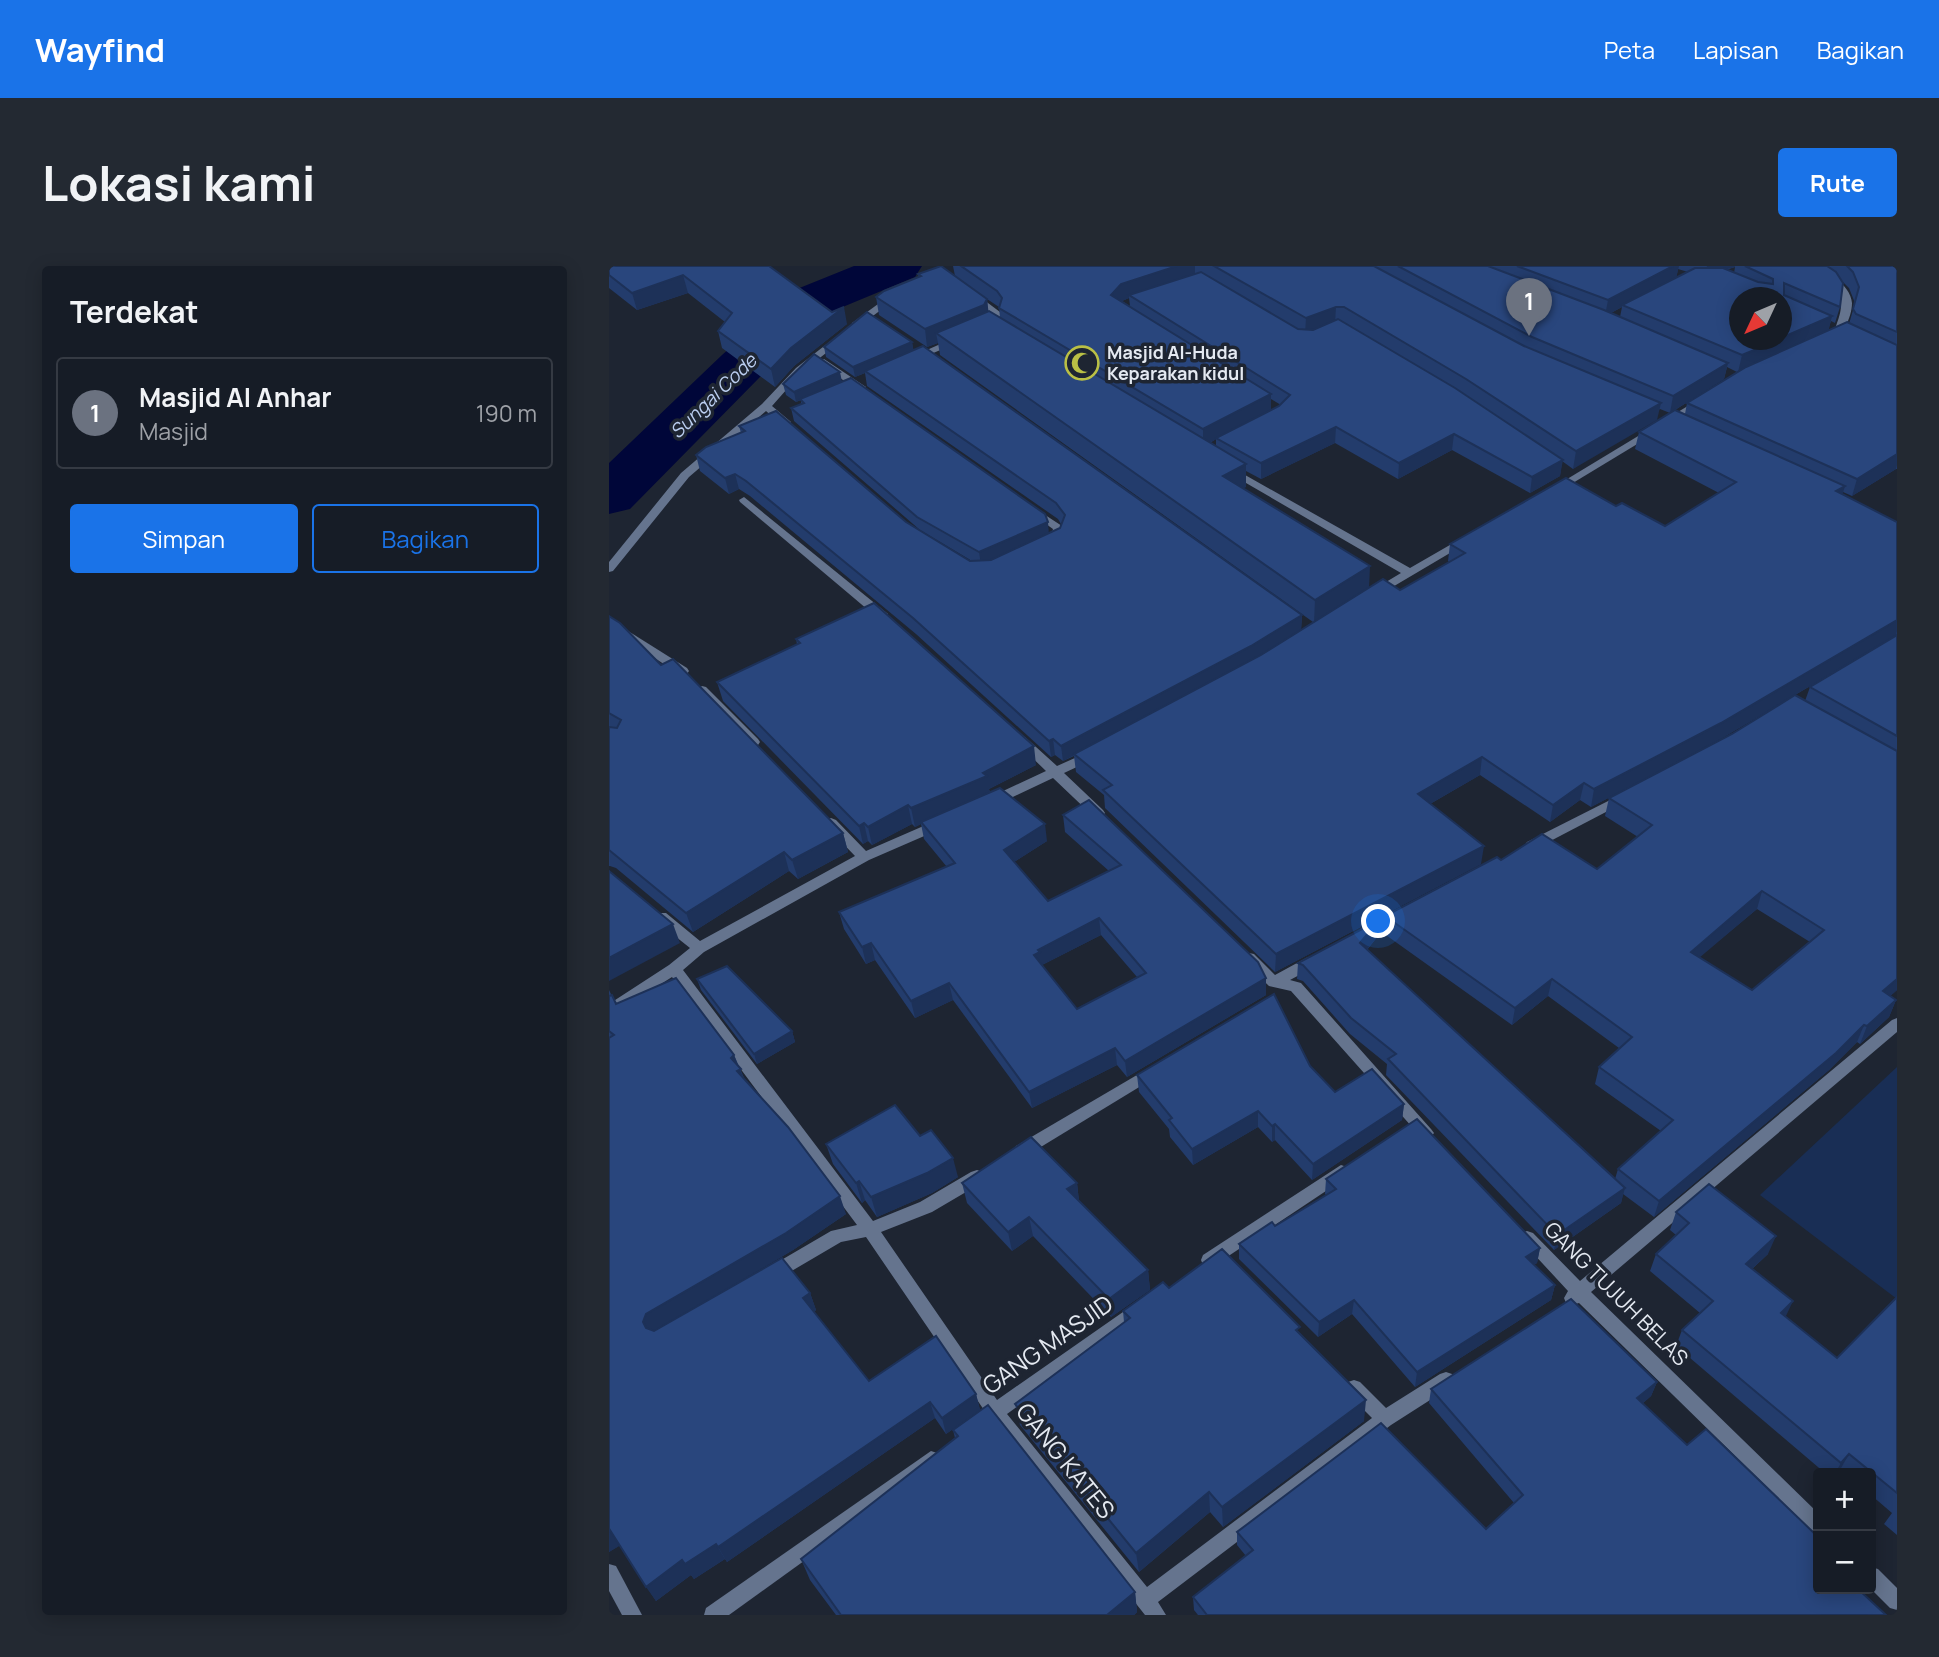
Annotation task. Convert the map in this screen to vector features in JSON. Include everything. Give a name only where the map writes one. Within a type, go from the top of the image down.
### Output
[{"type":"street","points":[[1809,266],[1840,287],[1847,297],[1849,305],[1841,326],[1844,332]]},
{"type":"street","points":[[960,287],[997,314],[991,329]]},
{"type":"street","points":[[609,569],[685,475],[766,406],[799,370],[867,314],[901,294]]},
{"type":"street","points":[[867,314],[876,321]]},
{"type":"street","points":[[1832,327],[1856,341]]},
{"type":"street","points":[[1821,343],[1844,332]]},
{"type":"street","points":[[904,362],[972,334]]},
{"type":"street","points":[[914,347],[936,362]]},
{"type":"street","points":[[816,357],[876,399]]},
{"type":"street","points":[[841,389],[866,378]]},
{"type":"street","points":[[1539,498],[1570,475],[1665,417],[1716,392]]},
{"type":"street","points":[[766,406],[797,432]]},
{"type":"street","points":[[778,416],[790,411]]},
{"type":"street","points":[[1665,417],[1683,425]]},
{"type":"street","points":[[1226,468],[1408,572]]},
{"type":"street","points":[[744,500],[890,622]]},
{"type":"street","points":[[1019,500],[1059,532],[1056,539],[1033,550]]},
{"type":"street","points":[[1361,602],[1479,532]]},
{"type":"street","points":[[609,623],[682,670],[760,749]]},
{"type":"street","points":[[1008,729],[1107,821]]},
{"type":"street","points":[[973,810],[1057,773],[1104,748]]},
{"type":"street","points":[[1515,855],[1636,790]]},
{"type":"street","points":[[817,808],[864,857]]},
{"type":"street","points":[[609,1011],[674,969],[699,948],[864,857],[949,821]]},
{"type":"street","points":[[649,906],[699,948]]},
{"type":"street","points":[[1234,944],[1274,982],[1296,987],[1410,1126],[1435,1142]]},
{"type":"street","points":[[1274,982],[1322,957]]},
{"type":"street","name":"GANG KATES","points":[[674,969],[870,1229],[995,1412],[1157,1615]]},
{"type":"street","points":[[1272,1001],[1296,987]]},
{"type":"street","points":[[1558,1307],[1580,1293],[1897,1024]]},
{"type":"street","points":[[752,1285],[837,1236],[870,1229],[926,1208],[1167,1064]]},
{"type":"street","points":[[1196,1269],[1223,1258],[1358,1160]]},
{"type":"street","name":"GANG TUJUH BELAS","points":[[1513,1223],[1580,1293],[1813,1520]]},
{"type":"street","name":"GANG MASJID","points":[[713,1615],[1151,1301]]},
{"type":"street","points":[[1145,1600],[1385,1419],[1459,1371]]},
{"type":"street","points":[[1346,1380],[1385,1419]]},
{"type":"street","points":[[609,1573],[633,1615]]},
{"type":"street","points":[[1876,1581],[1897,1601]]},
{"type":"shaded area","points":[[1897,1067],[1897,1299],[1760,1195]]},
{"type":"building","points":[[609,266],[769,266],[832,312],[844,307],[791,348],[771,369],[718,331],[732,313],[683,275],[632,293],[609,275]]},
{"type":"building","points":[[941,266],[987,299],[984,305],[925,329],[876,297],[921,276],[918,274]]},
{"type":"building","points":[[961,266],[1177,266],[1121,284],[1111,295],[1271,394],[1203,429],[999,308],[1002,298],[997,291]]},
{"type":"building","points":[[1214,266],[1374,266],[1524,346],[1661,403],[1576,451],[1466,379],[1344,307],[1336,307],[1306,318]]},
{"type":"building","points":[[1398,266],[1488,266],[1604,310],[1728,363],[1673,396],[1532,337]]},
{"type":"building","points":[[1517,266],[1673,266],[1608,300]]},
{"type":"building","points":[[1745,266],[1827,266],[1836,272],[1843,283],[1840,307],[1784,283],[1784,287],[1729,287],[1729,350],[1622,305],[1695,268],[1723,268],[1758,282],[1773,284],[1773,279]]},
{"type":"building","points":[[1847,266],[1897,266],[1897,332],[1856,314],[1853,309],[1859,287],[1853,272]]},
{"type":"building","points":[[1201,272],[1298,329],[1313,330],[1338,319],[1455,388],[1563,460],[1532,477],[1454,434],[1399,463],[1336,427],[1261,463],[1216,438],[1279,406],[1290,395],[1129,295]]},
{"type":"building","points":[[1792,298],[1832,316],[1792,333]]},
{"type":"building","points":[[989,311],[1246,464],[1223,476],[1370,566],[1315,600],[936,333]]},
{"type":"building","points":[[867,312],[912,342],[853,367],[824,347]]},
{"type":"building","points":[[1847,322],[1897,345],[1897,454],[1857,479],[1687,403],[1746,367],[1784,350],[1792,350],[1792,347]]},
{"type":"building","points":[[923,346],[1302,615],[1251,646],[1061,746],[1053,739],[1049,741],[913,618],[746,481],[735,474],[725,478],[696,455],[706,447],[745,431],[739,426],[776,411],[906,522],[970,561],[991,560],[1060,528],[1065,515],[1056,503],[865,371]]},
{"type":"building","points":[[1730,350],[1754,350],[1742,355]]},
{"type":"building","points":[[814,354],[840,372],[794,392],[783,384]]},
{"type":"building","points":[[851,378],[1045,514],[1048,522],[979,552],[917,517],[791,408],[804,403],[800,399]]},
{"type":"building","points":[[1675,410],[1845,486],[1836,491],[1897,522],[1897,620],[1721,723],[1594,789],[1584,783],[1553,805],[1482,757],[1418,794],[1484,846],[1276,954],[1103,790],[1112,785],[1074,754],[1261,655],[1383,579],[1400,590],[1465,553],[1450,544],[1566,478],[1616,506],[1622,503],[1665,526],[1736,482],[1639,432]]},
{"type":"building","points":[[874,603],[1034,746],[983,773],[987,776],[911,808],[908,805],[868,827],[864,823],[859,826],[717,682],[800,643],[796,639]]},
{"type":"building","points":[[609,616],[620,623],[661,665],[673,659],[843,833],[792,860],[784,852],[686,913],[609,850],[609,727],[617,728],[621,720],[609,713]]},
{"type":"building","points":[[1897,635],[1897,736],[1810,687]]},
{"type":"building","points":[[1795,695],[1897,751],[1897,979],[1883,991],[1896,1000],[1659,1201],[1618,1169],[1673,1120],[1599,1067],[1632,1037],[1552,979],[1515,1008],[1385,916],[1497,857],[1501,860],[1542,834],[1597,869],[1652,825],[1609,798],[1732,734]],"holes":[[[1762,891],[1824,930],[1752,990],[1691,952]]]},
{"type":"building","points":[[1000,788],[1045,824],[1004,850],[1048,901],[1121,865],[1063,815],[1089,800],[1258,962],[1266,978],[1125,1061],[1115,1048],[1029,1092],[949,983],[911,1001],[871,943],[862,947],[839,912],[955,863],[921,822]],"holes":[[[1099,918],[1146,973],[1077,1009],[1034,955],[1040,952],[1038,950]]]},
{"type":"building","points":[[609,871],[673,924],[609,958]]},
{"type":"building","points":[[1379,920],[1360,943],[1625,1188],[1557,1235],[1388,1059],[1396,1054],[1351,1018],[1303,965],[1298,963]]},
{"type":"building","points":[[727,966],[792,1031],[754,1054],[697,979]]},
{"type":"building","points":[[676,978],[734,1055],[731,1058],[741,1069],[737,1071],[788,1127],[840,1196],[786,1233],[646,1314],[643,1322],[646,1328],[654,1331],[782,1258],[810,1293],[803,1298],[869,1381],[936,1336],[976,1394],[942,1418],[930,1402],[718,1547],[716,1544],[685,1564],[682,1560],[646,1587],[609,1531],[609,1038],[614,1035],[609,1031],[609,996],[612,995],[616,1004]]},
{"type":"building","points":[[1274,994],[1310,1066],[1335,1092],[1372,1069],[1404,1104],[1313,1164],[1275,1124],[1272,1126],[1258,1111],[1192,1149],[1169,1120],[1172,1118],[1137,1075]]},
{"type":"building","points":[[895,1105],[920,1136],[931,1130],[953,1158],[927,1173],[871,1197],[859,1181],[856,1183],[826,1144]]},
{"type":"building","points":[[1417,1119],[1540,1248],[1526,1257],[1555,1285],[1417,1372],[1354,1300],[1319,1322],[1239,1244],[1272,1222],[1275,1226],[1336,1189],[1326,1179]]},
{"type":"building","points":[[1031,1137],[1077,1183],[1067,1189],[1148,1270],[1109,1299],[1029,1217],[1008,1232],[962,1183]]},
{"type":"building","points":[[1709,1184],[1776,1236],[1746,1264],[1793,1301],[1781,1313],[1837,1358],[1897,1297],[1897,1493],[1876,1476],[1876,1468],[1866,1468],[1849,1454],[1841,1463],[1682,1330],[1713,1301],[1656,1254],[1689,1223],[1676,1212]]},
{"type":"building","points":[[1222,1249],[1300,1327],[1296,1330],[1366,1400],[1222,1507],[1209,1492],[1136,1553],[1015,1404],[1130,1318],[1123,1311],[1163,1282],[1169,1288]]},
{"type":"building","points":[[1571,1299],[1657,1382],[1637,1398],[1687,1445],[1706,1429],[1813,1532],[1813,1594],[1863,1594],[1886,1615],[1207,1615],[1193,1597],[1253,1550],[1237,1532],[1381,1423],[1486,1529],[1523,1495],[1431,1389]]},
{"type":"building","points":[[988,1405],[1135,1592],[1107,1615],[841,1615],[801,1559],[958,1436],[953,1430]]},
{"type":"waterway","name":"Sungai Code","points":[[609,496],[741,366],[815,300],[897,266]]},
{"type":"place","name":"Masjid Al Anhar","points":[[1529,336]]},
{"type":"place","name":"Masjid Al-Huda Keparakan kidul","points":[[1082,363]]}]
